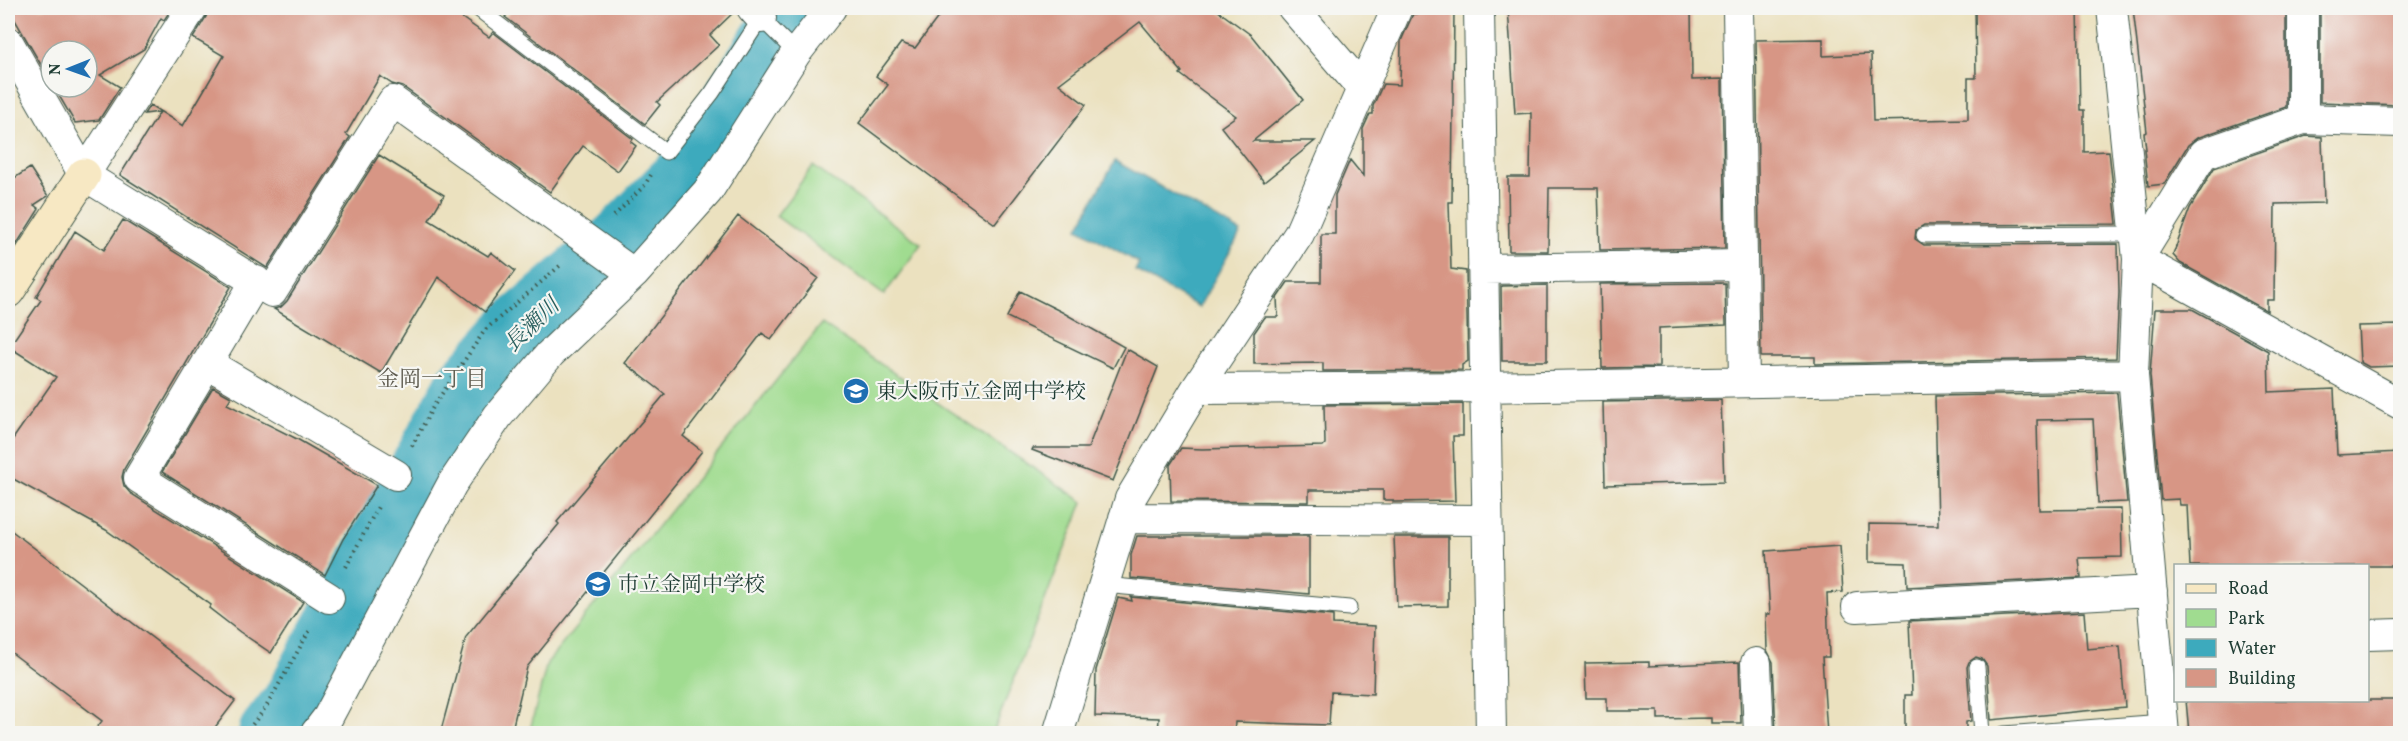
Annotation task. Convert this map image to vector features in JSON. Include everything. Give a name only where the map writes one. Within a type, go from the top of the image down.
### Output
[{"type":"street","points":[[8,291],[192,8]]},
{"type":"street","points":[[315,734],[328,717],[452,484],[498,416],[626,268],[708,191],[789,46],[831,8]]},
{"type":"street","points":[[1293,8],[1362,88]]},
{"type":"street","points":[[1058,734],[1130,499],[1196,389],[1299,234],[1397,8]]},
{"type":"street","points":[[1479,8],[1491,734]]},
{"type":"street","points":[[1738,8],[1744,382]]},
{"type":"street","points":[[2112,8],[2136,246],[2133,375],[2152,591],[2166,644],[2164,728]]},
{"type":"street","points":[[2302,119],[2303,8]]},
{"type":"street","points":[[8,42],[84,175],[272,292],[393,101],[626,268]]},
{"type":"street","points":[[2136,246],[2203,154],[2302,119],[2400,122]]},
{"type":"street","points":[[2136,246],[2400,404]]},
{"type":"street","points":[[1483,269],[1742,266]]},
{"type":"street","points":[[256,282],[139,478],[329,597]]},
{"type":"street","points":[[207,363],[396,475]]},
{"type":"street","points":[[1196,389],[1485,387],[2133,375]]},
{"type":"street","points":[[1124,518],[1487,520]]},
{"type":"street","points":[[1857,607],[2152,591]]},
{"type":"street","points":[[2369,635],[2400,634]]},
{"type":"street","points":[[1756,663],[1759,734]]},
{"type":"lane","points":[[477,8],[666,152],[712,93],[760,17],[789,46]]},
{"type":"lane","points":[[1924,235],[2136,246]]},
{"type":"lane","points":[[1104,585],[1349,608]]},
{"type":"lane","points":[[1977,667],[1982,734]]},
{"type":"lane","points":[[2004,734],[2164,728]]},
{"type":"path","points":[[245,734],[266,707],[433,407],[486,330],[591,243],[644,186],[666,152]]},
{"type":"green space","points":[[813,166],[921,244],[884,295],[776,216]]},
{"type":"green space","points":[[822,324],[1083,502],[993,733],[543,734],[530,730],[547,663]]},
{"type":"water","points":[[1115,161],[1241,232],[1199,307],[1135,271],[1139,263],[1078,228]]},
{"type":"building","points":[[8,8],[172,8],[164,20],[161,18],[144,49],[100,75],[120,87],[99,120],[75,123],[61,99],[99,99],[99,39],[39,39],[39,61]]},
{"type":"building","points":[[209,8],[448,8],[489,37],[493,32],[633,139],[631,142],[636,146],[618,171],[583,146],[550,192],[403,87],[392,84],[380,76],[346,134],[350,137],[267,268],[120,175],[160,112],[144,114],[150,105],[183,126],[224,56],[193,38]]},
{"type":"building","points":[[513,8],[735,8],[735,11],[710,35],[719,45],[657,102],[660,105],[645,124],[505,17]]},
{"type":"building","points":[[945,8],[1214,8],[1251,35],[1303,100],[1253,141],[1315,141],[1264,182],[1221,127],[1236,116],[1180,74],[1182,72],[1140,22],[1059,84],[1086,105],[995,224],[859,123],[888,85],[876,76],[901,43],[915,48]]},
{"type":"building","points":[[1416,8],[1454,8],[1452,202],[1449,202],[1451,269],[1466,271],[1468,361],[1462,365],[1462,370],[1323,371],[1323,363],[1254,364],[1254,333],[1265,317],[1278,317],[1277,298],[1288,282],[1321,282],[1321,234],[1335,234],[1335,195],[1350,160],[1363,176],[1363,129],[1370,114],[1373,114],[1373,106],[1383,84],[1400,85],[1401,41],[1413,14],[1416,14]]},
{"type":"building","points":[[1508,8],[1691,8],[1692,80],[1722,79],[1725,248],[1600,250],[1598,188],[1549,188],[1548,251],[1509,251],[1508,177],[1530,177],[1531,113],[1515,114]]},
{"type":"building","points":[[1975,8],[2078,8],[2080,110],[2084,110],[2084,152],[2109,151],[2117,224],[1924,225],[1916,230],[1915,239],[1924,245],[2118,244],[2119,292],[2116,358],[1815,364],[1815,357],[1761,357],[1756,40],[1823,39],[1823,56],[1871,54],[1873,121],[1968,119],[1968,78],[1976,78]]},
{"type":"building","points":[[2133,8],[2286,8],[2286,107],[2197,138],[2188,145],[2164,184],[2148,186],[2144,149],[2146,149],[2144,133],[2147,132]]},
{"type":"building","points":[[2320,8],[2400,8],[2400,105],[2320,102]]},
{"type":"building","points":[[2306,136],[2322,137],[2324,203],[2275,204],[2274,300],[2267,300],[2267,311],[2180,263],[2173,255],[2190,208],[2214,168]]},
{"type":"building","points":[[379,155],[444,195],[429,220],[488,256],[491,252],[515,271],[485,312],[438,277],[381,373],[274,309],[281,307],[287,301]]},
{"type":"building","points":[[30,168],[48,196],[34,205],[39,209],[8,258],[8,182]]},
{"type":"building","points":[[738,216],[818,278],[771,340],[762,333],[683,436],[702,451],[527,667],[511,734],[440,734],[466,637],[559,524],[557,522],[665,394],[625,363]]},
{"type":"building","points":[[123,220],[231,287],[124,469],[122,477],[124,486],[130,493],[303,602],[271,653],[209,608],[211,605],[106,530],[8,476],[8,446],[56,377],[9,347],[41,300],[36,297],[75,231],[104,250]]},
{"type":"building","points":[[1725,283],[1726,325],[1659,328],[1659,367],[1602,368],[1600,284]]},
{"type":"building","points":[[1547,285],[1547,361],[1502,361],[1501,286]]},
{"type":"building","points":[[1020,291],[1124,347],[1113,368],[1007,317]]},
{"type":"building","points":[[2155,309],[2192,309],[2268,351],[2269,392],[2334,389],[2337,455],[2400,452],[2400,566],[2190,564],[2187,505],[2180,505],[2179,499],[2161,500],[2150,375]]},
{"type":"building","points":[[2400,325],[2400,366],[2369,367],[2360,362],[2358,326]]},
{"type":"building","points":[[1127,349],[1158,367],[1113,481],[1032,450],[1033,448],[1088,448]]},
{"type":"building","points":[[213,387],[231,397],[227,404],[297,439],[377,485],[343,539],[325,575],[162,472]]},
{"type":"building","points":[[2117,393],[2127,502],[2098,503],[2093,419],[2037,420],[2039,510],[2121,509],[2122,557],[2079,558],[2081,578],[1907,587],[1906,563],[1869,562],[1869,524],[1938,525],[1935,396]]},
{"type":"building","points":[[1721,400],[1724,482],[1605,485],[1603,402]]},
{"type":"building","points":[[1463,404],[1463,436],[1453,436],[1455,501],[1393,502],[1393,500],[1383,500],[1383,490],[1309,490],[1309,502],[1171,501],[1170,465],[1181,448],[1323,446],[1325,444],[1324,405]]},
{"type":"building","points":[[8,528],[235,701],[210,734],[92,734],[102,721],[8,650]]},
{"type":"building","points":[[1137,536],[1309,536],[1309,594],[1131,578],[1131,555]]},
{"type":"building","points":[[1394,537],[1448,537],[1448,606],[1397,607]]},
{"type":"building","points":[[1840,546],[1843,592],[1827,593],[1829,657],[1822,657],[1827,734],[1776,734],[1773,662],[1767,650],[1766,614],[1770,614],[1766,551]]},
{"type":"building","points":[[1131,597],[1333,616],[1333,624],[1375,626],[1373,694],[1331,692],[1329,725],[1235,722],[1234,734],[1158,734],[1159,718],[1095,716],[1096,670],[1118,598],[1132,601]]},
{"type":"building","points":[[2084,612],[2087,649],[2120,646],[2125,707],[1991,720],[1987,666],[1982,659],[1976,657],[1969,662],[1967,667],[1971,721],[1966,722],[1966,734],[1905,734],[1905,695],[1912,695],[1909,621]]},
{"type":"building","points":[[1649,662],[1649,666],[1739,662],[1741,723],[1711,723],[1711,718],[1658,719],[1658,711],[1607,711],[1607,698],[1586,698],[1585,663]]},
{"type":"building","points":[[2400,700],[2400,726],[2395,726],[2396,734],[2319,734],[2319,729],[2257,732],[2257,728],[2189,733],[2186,702]]},
{"type":"waterway","name":"長瀬川","points":[[272,734],[294,706],[468,388],[521,329],[621,243],[690,173],[795,8]]},
{"type":"place","name":"東大阪市立金岡中学校","points":[[856,391]]},
{"type":"place","name":"市立金岡中学校","points":[[598,584]]},
{"type":"district","name":"金岡一丁目","points":[[432,378]]}]
